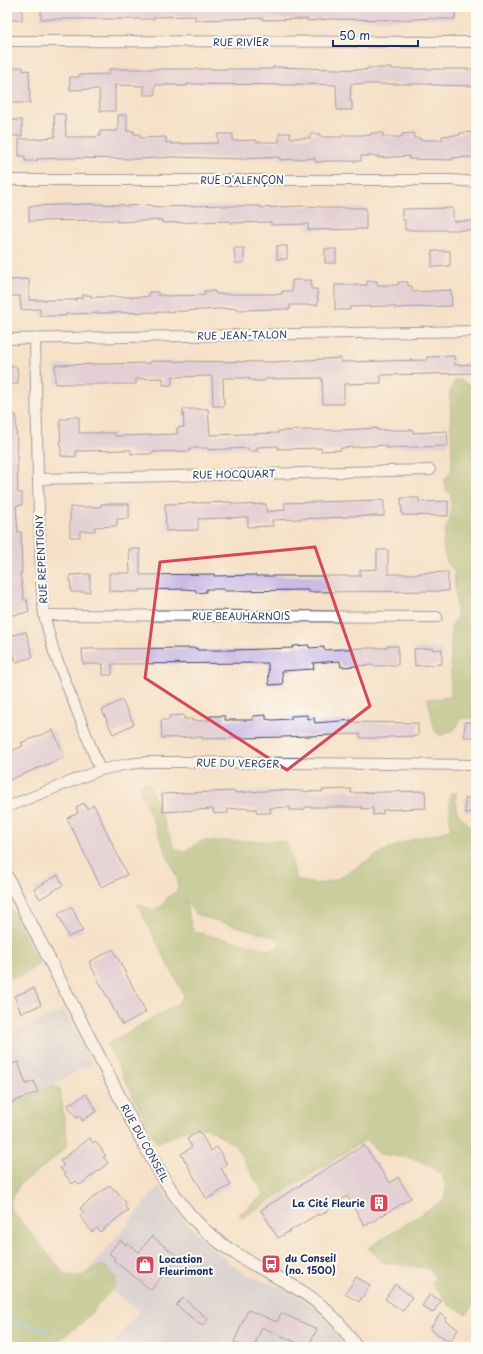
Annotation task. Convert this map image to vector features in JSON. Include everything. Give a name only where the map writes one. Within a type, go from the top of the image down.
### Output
[{"type":"street","name":"RUE RIVIER","points":[[7,41],[476,42]]},
{"type":"street","name":"RUE D'ALENÇON","points":[[7,180],[452,180],[476,182]]},
{"type":"street","name":"RUE JEAN-TALON","points":[[7,339],[476,332]]},
{"type":"street","name":"RUE REPENTIGNY","points":[[35,339],[38,478],[44,616],[54,652],[100,770]]},
{"type":"street","name":"RUE HOCQUART","points":[[38,478],[430,470]]},
{"type":"street","name":"RUE BEAUHARNOIS","points":[[44,616],[437,617]]},
{"type":"street","name":"RUE DU VERGER","points":[[7,807],[100,770],[128,764],[147,762],[476,765]]},
{"type":"street","name":"RUE DU CONSEIL","points":[[7,876],[132,1121],[160,1173],[174,1194],[190,1215],[207,1233],[225,1247],[308,1296],[332,1315],[356,1347]]},
{"type":"highlighted area","points":[[315,547],[370,706],[287,770],[145,678],[160,562]]},
{"type":"shaded area","points":[[64,1010],[92,1064],[7,1106],[7,1023],[11,1033]]},
{"type":"shaded area","points":[[159,1186],[189,1226],[216,1252],[238,1269],[250,1276],[278,1286],[300,1297],[315,1308],[330,1323],[347,1347],[111,1347],[139,1311],[86,1273]]},
{"type":"green space","points":[[455,380],[460,380],[476,390],[476,718],[462,718],[455,729],[440,736],[435,731],[428,699],[451,697],[451,627],[457,618],[454,569],[447,564],[443,546],[445,531],[451,515],[451,496],[446,489],[444,480],[451,472],[450,392]]},
{"type":"green space","points":[[143,782],[149,785],[175,849],[183,852],[202,841],[282,841],[288,845],[296,878],[317,884],[345,875],[382,852],[393,847],[418,838],[450,830],[450,793],[456,793],[456,809],[459,815],[476,832],[476,1300],[467,1314],[449,1305],[439,1291],[432,1286],[435,1277],[428,1268],[384,1263],[368,1248],[445,1199],[446,1187],[442,1175],[430,1166],[415,1159],[380,1154],[374,1149],[367,1139],[242,1218],[239,1214],[264,1195],[236,1146],[206,1127],[189,1129],[157,1143],[107,1044],[178,1004],[184,995],[137,904],[154,910],[162,906],[168,897],[177,891],[178,881],[139,787]],"holes":[[[185,901],[197,915],[281,939],[278,948],[270,950],[195,932],[192,928]]]},
{"type":"green space","points":[[7,901],[38,964],[24,975],[12,978],[7,977]]},
{"type":"green space","points":[[53,1085],[60,1089],[68,1145],[52,1160],[19,1185],[11,1201],[10,1209],[66,1275],[81,1276],[98,1266],[105,1266],[116,1278],[114,1287],[82,1323],[59,1340],[37,1347],[7,1347],[7,1106]]},
{"type":"building","points":[[7,7],[22,7],[22,20],[7,20]]},
{"type":"building","points":[[41,7],[455,7],[455,19],[330,19],[307,21],[307,19],[263,20],[263,18],[195,20],[195,16],[154,17],[154,19],[41,19]]},
{"type":"building","points":[[23,67],[23,71],[29,70],[30,103],[7,103],[7,68]]},
{"type":"building","points":[[273,67],[367,70],[367,68],[476,69],[476,86],[431,84],[351,84],[350,101],[352,101],[352,110],[337,110],[336,85],[155,85],[155,95],[144,95],[144,86],[115,85],[115,111],[100,111],[99,89],[70,90],[70,77],[79,77],[79,75],[109,74],[109,69],[273,69]]},
{"type":"building","points":[[54,114],[65,114],[66,137],[95,137],[100,136],[100,131],[118,131],[118,115],[127,115],[127,131],[134,131],[134,134],[140,134],[140,138],[166,137],[166,143],[171,142],[171,144],[218,143],[218,134],[233,134],[233,141],[256,140],[256,142],[279,142],[279,133],[290,133],[290,138],[310,138],[310,134],[320,134],[320,137],[343,137],[343,135],[371,135],[371,133],[383,133],[383,137],[402,137],[402,134],[414,133],[414,138],[420,138],[420,140],[442,140],[442,136],[476,132],[476,150],[474,150],[474,157],[452,158],[452,160],[409,159],[409,156],[378,158],[378,156],[361,156],[361,161],[315,162],[315,158],[280,160],[280,157],[244,159],[172,157],[140,159],[67,158],[25,161],[25,156],[19,156],[19,139],[42,139],[55,137]]},
{"type":"building","points":[[7,120],[22,120],[22,136],[7,136]]},
{"type":"building","points":[[90,204],[124,206],[151,205],[160,207],[222,205],[261,206],[261,208],[301,206],[325,208],[366,208],[366,229],[308,230],[308,224],[271,225],[271,222],[231,223],[231,221],[162,223],[162,220],[117,222],[117,220],[29,221],[29,206]]},
{"type":"building","points":[[453,208],[453,221],[476,221],[476,230],[405,230],[405,220],[402,220],[402,209]]},
{"type":"building","points":[[277,246],[287,246],[287,259],[277,259]]},
{"type":"building","points":[[234,248],[244,248],[244,263],[235,263]]},
{"type":"building","points":[[325,249],[336,249],[336,263],[325,263]]},
{"type":"building","points":[[432,251],[450,251],[450,266],[432,267]]},
{"type":"building","points":[[29,279],[29,300],[76,300],[76,298],[82,298],[82,295],[91,295],[91,297],[141,297],[149,296],[149,292],[158,292],[158,295],[165,296],[205,295],[204,291],[215,291],[216,294],[282,294],[282,291],[292,291],[292,280],[311,280],[311,289],[317,289],[318,305],[290,305],[290,309],[237,310],[237,308],[40,316],[40,309],[21,310],[20,296],[7,296],[7,280]]},
{"type":"building","points":[[367,281],[377,281],[377,285],[398,285],[398,282],[408,282],[408,286],[412,286],[412,292],[451,290],[452,306],[394,308],[394,306],[350,307],[350,310],[335,310],[335,285],[367,285]]},
{"type":"building","points":[[454,356],[455,365],[476,364],[476,373],[381,375],[381,383],[344,384],[344,404],[323,404],[322,378],[265,379],[265,381],[254,381],[249,380],[249,378],[223,378],[224,406],[213,406],[212,376],[172,377],[172,385],[163,385],[163,378],[136,379],[136,384],[55,384],[55,365],[151,363],[151,361],[272,362],[341,358],[341,362],[386,361],[427,360],[427,357]]},
{"type":"building","points":[[7,367],[17,367],[18,384],[7,384]]},
{"type":"building","points":[[183,409],[208,409],[210,435],[377,428],[377,430],[413,430],[413,433],[447,431],[448,446],[386,448],[386,445],[321,451],[321,448],[278,449],[278,446],[257,447],[257,451],[248,451],[248,448],[208,450],[208,448],[190,448],[190,451],[153,452],[153,454],[131,454],[131,450],[76,451],[76,457],[61,456],[60,419],[79,417],[79,433],[115,433],[115,436],[177,434],[177,428],[184,427]]},
{"type":"building","points":[[7,415],[16,415],[18,493],[22,493],[22,505],[16,506],[18,532],[21,532],[22,573],[20,573],[24,600],[27,600],[29,612],[7,616]]},
{"type":"building","points":[[401,498],[419,498],[419,502],[448,501],[448,516],[402,515]]},
{"type":"building","points":[[384,500],[384,516],[348,516],[272,520],[273,526],[248,527],[248,517],[198,519],[198,530],[166,531],[165,504],[232,502],[232,504],[241,505],[266,504],[266,512],[285,510],[284,503]]},
{"type":"building","points":[[101,504],[129,504],[129,519],[117,519],[117,526],[95,527],[95,531],[80,531],[80,537],[70,537],[70,507],[101,507]]},
{"type":"building","points":[[129,549],[140,549],[140,575],[214,574],[214,576],[360,576],[360,570],[377,569],[377,550],[388,550],[388,574],[448,572],[448,591],[308,592],[308,590],[224,591],[224,589],[206,589],[206,592],[196,593],[196,590],[184,589],[139,590],[139,592],[109,591],[109,573],[130,573]]},
{"type":"building","points":[[90,574],[90,592],[71,592],[70,575]]},
{"type":"building","points":[[26,632],[33,657],[16,662],[9,636]]},
{"type":"building","points":[[309,645],[309,648],[324,647],[324,650],[386,648],[386,646],[398,646],[398,665],[341,667],[340,661],[313,663],[314,669],[282,671],[283,684],[269,685],[268,663],[112,664],[112,675],[103,675],[103,664],[83,664],[82,649],[197,648],[197,650],[233,650],[293,648],[293,646]]},
{"type":"building","points":[[433,648],[433,650],[442,649],[442,664],[415,666],[414,649]]},
{"type":"building","points":[[122,700],[134,724],[113,734],[102,710]]},
{"type":"building","points":[[184,715],[184,719],[192,719],[192,721],[210,720],[210,716],[225,716],[225,720],[253,720],[253,716],[266,715],[266,719],[272,720],[291,719],[291,716],[307,715],[307,719],[314,718],[315,723],[353,720],[353,722],[418,723],[418,736],[360,738],[360,734],[202,739],[202,737],[162,738],[161,720],[169,720],[169,716]]},
{"type":"building","points":[[465,722],[476,722],[476,737],[464,737]]},
{"type":"building","points":[[53,730],[65,757],[7,781],[7,753],[23,746],[21,743]]},
{"type":"building","points":[[351,789],[351,793],[425,791],[426,808],[383,810],[383,814],[373,815],[373,808],[362,809],[362,807],[305,807],[304,810],[290,810],[290,807],[270,808],[271,813],[257,813],[256,809],[248,808],[228,809],[228,813],[214,814],[213,809],[163,812],[162,794],[235,791],[235,793],[278,790],[322,792],[322,790]]},
{"type":"building","points":[[465,798],[476,798],[476,812],[465,813]]},
{"type":"building","points":[[84,803],[87,809],[94,805],[127,875],[101,887],[67,818],[78,813],[76,807]]},
{"type":"building","points":[[58,875],[63,885],[40,899],[34,889]]},
{"type":"building","points":[[72,907],[83,931],[68,937],[58,913]]},
{"type":"building","points":[[113,949],[146,1012],[122,1025],[89,962]]},
{"type":"building","points":[[34,988],[41,1005],[21,1013],[14,996]]},
{"type":"building","points":[[18,1062],[26,1084],[34,1081],[38,1092],[7,1104],[7,1066]]},
{"type":"building","points":[[86,1094],[97,1111],[82,1121],[80,1116],[76,1118],[68,1105]]},
{"type":"building","points":[[199,1131],[211,1151],[217,1147],[227,1164],[221,1168],[231,1185],[207,1199],[181,1154],[192,1147],[187,1139]]},
{"type":"building","points":[[90,1138],[93,1143],[95,1141],[106,1156],[103,1157],[108,1163],[80,1185],[76,1181],[72,1184],[60,1168],[64,1165],[60,1161]]},
{"type":"building","points":[[364,1145],[390,1183],[398,1177],[411,1198],[365,1226],[347,1196],[328,1208],[329,1210],[319,1216],[318,1214],[278,1238],[261,1210]]},
{"type":"building","points":[[110,1185],[126,1203],[124,1205],[128,1210],[100,1232],[97,1228],[92,1232],[80,1216],[84,1213],[80,1208]]},
{"type":"building","name":"Location Fleurimont","points":[[152,1236],[178,1257],[151,1290],[113,1260],[115,1258],[109,1253],[120,1240],[126,1245],[127,1243],[139,1252]]},
{"type":"building","points":[[356,1277],[370,1285],[359,1302],[345,1294]]},
{"type":"building","points":[[395,1284],[412,1297],[403,1311],[385,1299]]},
{"type":"building","points":[[430,1294],[441,1301],[433,1313],[422,1306]]},
{"type":"building","points":[[183,1298],[208,1319],[202,1326],[176,1305]]},
{"type":"building","points":[[248,1310],[277,1322],[281,1313],[317,1329],[308,1347],[262,1327],[254,1347],[244,1347],[234,1342]]},
{"type":"building","points":[[440,1314],[447,1318],[445,1321],[458,1329],[450,1342],[430,1329]]},
{"type":"waterway","points":[[7,1320],[46,1330]]},
{"type":"place","name":"La Cité Fleurie","points":[[379,1203]]},
{"type":"place","name":"du Conseil (no. 1500)","points":[[271,1264]]},
{"type":"place","name":"Location Fleurimont","points":[[145,1265]]}]
